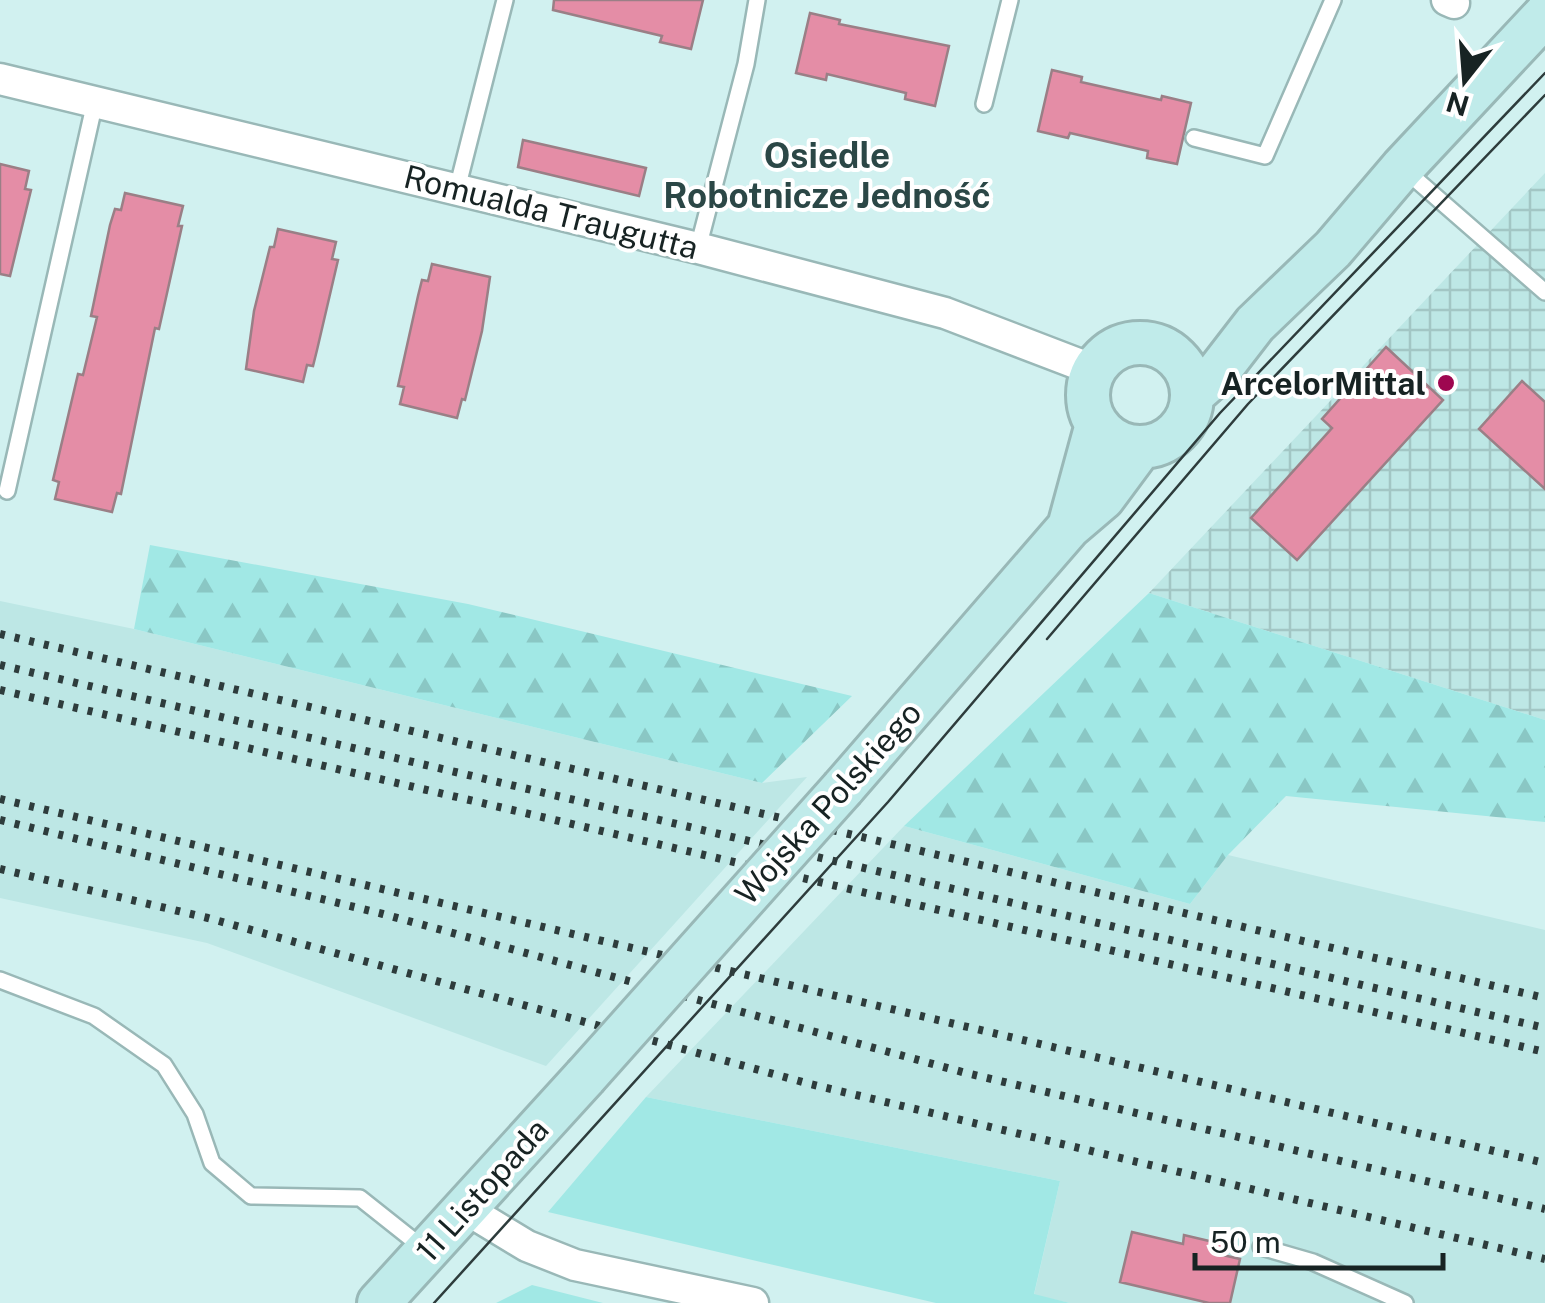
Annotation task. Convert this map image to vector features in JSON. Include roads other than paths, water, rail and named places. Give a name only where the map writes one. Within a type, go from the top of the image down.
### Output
[{"type":"main road","points":[[1192,395],[1218,372],[1255,324],[1333,250],[1402,168],[1545,15]]},
{"type":"main road","points":[[1170,353],[1197,340],[1255,324]]},
{"type":"main road","points":[[1128,345],[1157,346],[1170,353],[1186,372],[1192,395],[1186,419],[1179,430],[1159,444],[1140,448],[1118,442],[1097,424],[1090,406],[1094,370],[1115,350],[1128,345]]},
{"type":"main road","name":"Wojska Polskiego","points":[[1069,527],[1097,424]]},
{"type":"main road","name":"Wojska Polskiego","points":[[584,1077],[843,788],[1069,527],[1103,498],[1140,448]]},
{"type":"main road","name":"11 Listopada","points":[[379,1303],[584,1077]]},
{"type":"street","name":"Romualda Traugutta","points":[[0,79],[698,248],[946,314],[1094,370]]},
{"type":"street","points":[[466,1209],[527,1246],[575,1265],[753,1303]]},
{"type":"lane","points":[[456,189],[505,0]]},
{"type":"lane","points":[[698,248],[746,64],[758,0]]},
{"type":"lane","points":[[984,104],[1010,0]]},
{"type":"lane","points":[[1194,138],[1265,156],[1333,0]]},
{"type":"lane","points":[[8,490],[95,102]]},
{"type":"lane","points":[[1402,168],[1545,292]]},
{"type":"lane","points":[[0,980],[94,1016],[164,1065],[195,1114],[212,1163],[251,1196],[360,1198],[426,1251]]},
{"type":"lane","points":[[1261,1247],[1313,1262],[1406,1303]]},
{"type":"tram line","points":[[434,1303],[888,802],[1220,413],[1545,73]]},
{"type":"tram line","points":[[1047,639],[1248,404],[1545,95]]},
{"type":"railway","points":[[0,634],[1545,998]]},
{"type":"railway","points":[[0,665],[1545,1028]]},
{"type":"railway","points":[[0,690],[1545,1052]]},
{"type":"railway","points":[[0,799],[1545,1163]]},
{"type":"railway","points":[[0,820],[383,914],[966,1073],[1545,1209]]},
{"type":"railway","points":[[0,869],[208,918],[810,1084],[1545,1259]]},
{"type":"place","name":"ArcelorMittal","points":[[1446,383]]},
{"type":"district","name":"Osiedle Robotnicze Jedność","points":[[827,175]]}]
